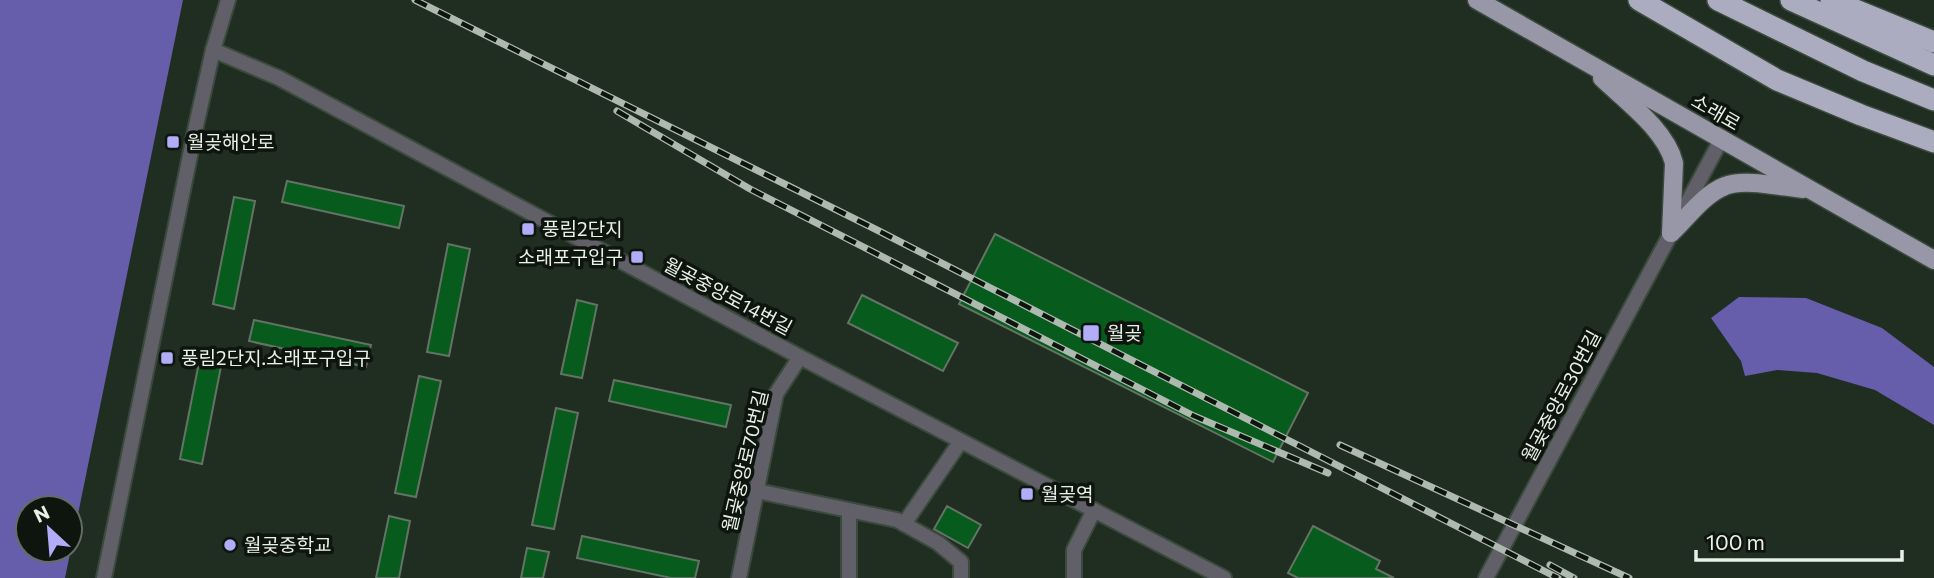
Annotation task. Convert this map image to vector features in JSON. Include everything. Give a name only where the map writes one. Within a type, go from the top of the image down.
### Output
[{"type":"highway","points":[[1639,0],[1777,80],[1934,142]]},
{"type":"highway","points":[[1718,0],[1863,71],[1934,100]]},
{"type":"highway","points":[[1791,0],[1934,65]]},
{"type":"highway","points":[[1831,0],[1934,42]]},
{"type":"main road","name":"소래로","points":[[1477,0],[1934,260]]},
{"type":"main road","points":[[1582,59],[1664,138],[1672,152],[1674,163],[1671,233]]},
{"type":"main road","points":[[1671,233],[1713,193],[1726,186],[1739,183],[1811,189]]},
{"type":"street","points":[[104,578],[213,50],[228,0]]},
{"type":"street","name":"월곶중앙로14번길","points":[[213,50],[279,78],[1224,578]]},
{"type":"street","name":"월곶중앙로30번길","points":[[1486,578],[1721,139]]},
{"type":"street","name":"월곶중앙로70번길","points":[[739,578],[776,394],[800,356]]},
{"type":"street","points":[[904,524],[961,441]]},
{"type":"street","points":[[757,491],[897,520],[938,542],[961,562],[961,578]]},
{"type":"street","points":[[1074,578],[1074,550],[1094,510]]},
{"type":"street","points":[[849,512],[849,578]]},
{"type":"shaded area","points":[[0,0],[183,0],[82,494],[14,494],[14,564],[68,564],[65,578],[0,578]]},
{"type":"shaded area","points":[[1739,297],[1806,298],[1882,328],[1934,367],[1934,425],[1875,390],[1817,373],[1777,370],[1745,376],[1741,361],[1711,318]]},
{"type":"building","points":[[287,181],[404,206],[399,228],[282,202]]},
{"type":"building","points":[[234,197],[255,201],[234,309],[213,304]]},
{"type":"building","points":[[995,234],[1308,393],[1273,462],[959,304]]},
{"type":"building","points":[[448,244],[470,249],[449,356],[427,352]]},
{"type":"building","points":[[862,295],[958,343],[943,371],[848,323]]},
{"type":"building","points":[[577,300],[597,305],[582,378],[561,374]]},
{"type":"building","points":[[254,320],[371,345],[366,367],[249,341]]},
{"type":"building","points":[[201,352],[223,356],[202,464],[180,459]]},
{"type":"building","points":[[419,376],[441,381],[416,497],[395,493]]},
{"type":"building","points":[[614,380],[731,405],[726,427],[609,401]]},
{"type":"building","points":[[556,408],[578,413],[554,529],[532,525]]},
{"type":"building","points":[[947,506],[981,525],[968,548],[934,529]]},
{"type":"building","points":[[389,516],[410,521],[399,578],[376,578]]},
{"type":"building","points":[[1313,526],[1380,561],[1376,569],[1394,578],[1298,578],[1288,573]]},
{"type":"building","points":[[582,536],[699,561],[695,578],[671,578],[577,558]]},
{"type":"building","points":[[527,548],[549,552],[543,578],[521,578]]},
{"type":"railway","points":[[415,0],[877,230],[1558,578]]},
{"type":"railway","points":[[617,111],[750,189],[1194,416],[1328,473]]},
{"type":"railway","points":[[1340,445],[1629,578]]},
{"type":"railway","points":[[1550,565],[1574,578]]},
{"type":"place","name":"월곶해안로","points":[[173,142]]},
{"type":"place","name":"풍림2단지","points":[[528,229]]},
{"type":"place","name":"소래포구입구","points":[[637,257]]},
{"type":"place","name":"월곶","points":[[1091,333]]},
{"type":"place","name":"풍림2단지.소래포구입구","points":[[167,358]]},
{"type":"place","name":"월곶역","points":[[1027,494]]},
{"type":"place","name":"월곶중학교","points":[[230,545]]}]
